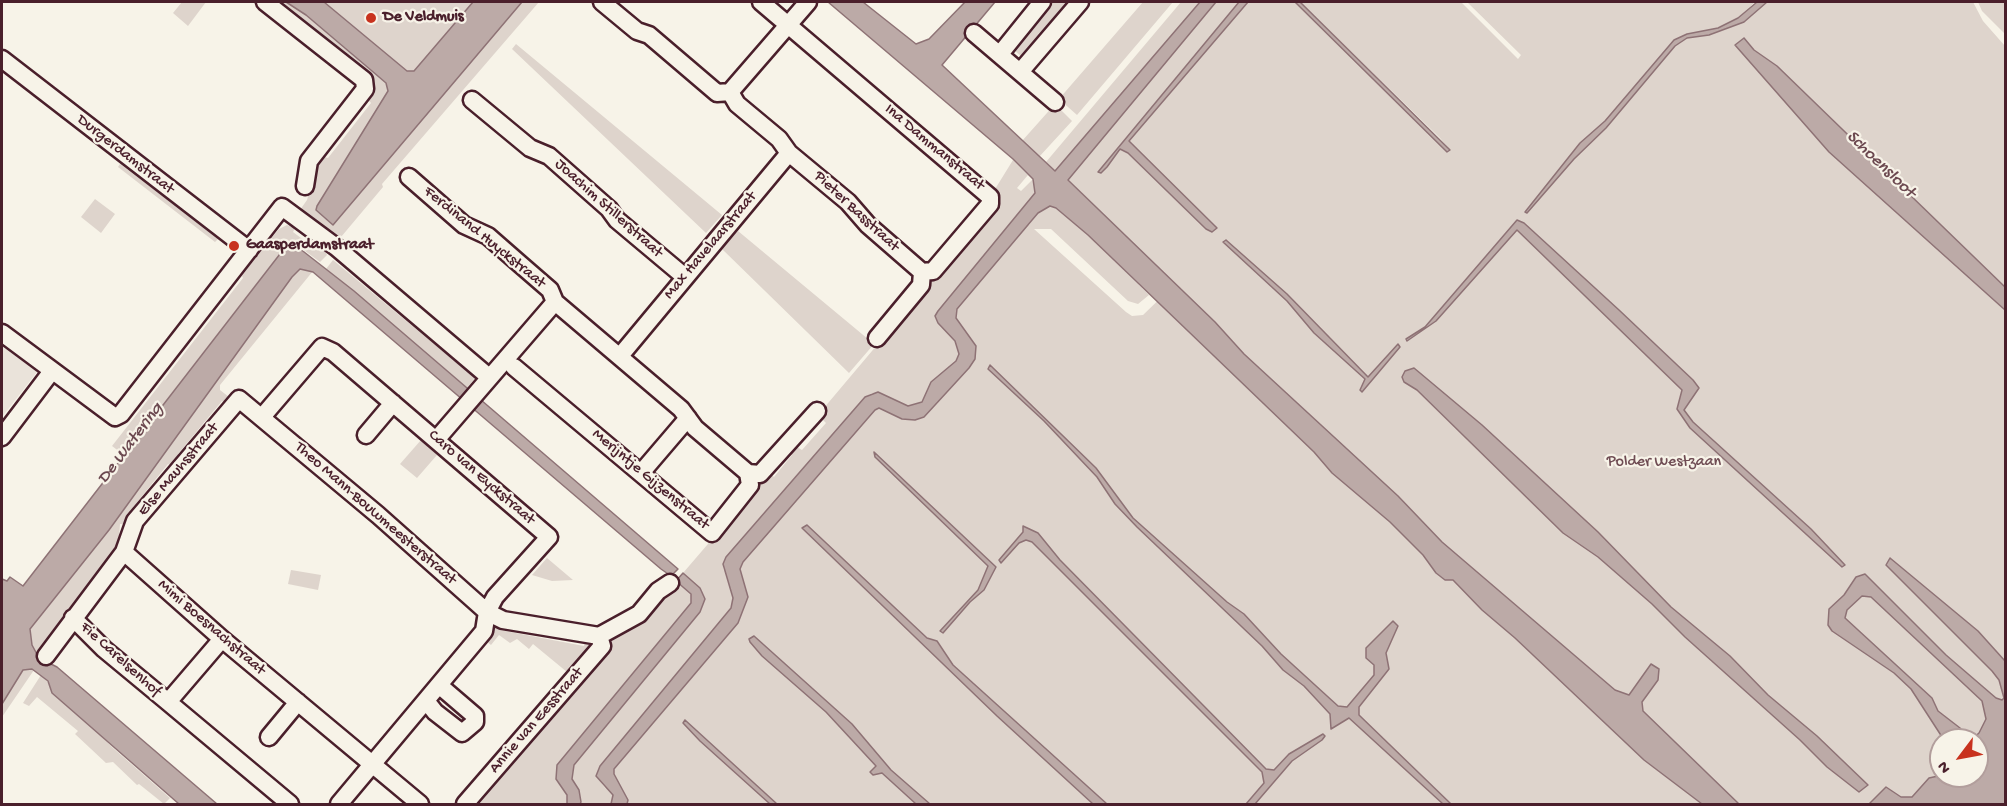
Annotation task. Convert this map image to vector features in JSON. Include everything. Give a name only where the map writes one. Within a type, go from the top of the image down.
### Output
[{"type":"street","points":[[266,2],[364,80],[365,89],[309,161],[305,186]]},
{"type":"street","points":[[602,2],[637,31],[649,35],[717,93],[730,92],[808,2]]},
{"type":"street","points":[[761,2],[788,24]]},
{"type":"street","points":[[1000,54],[1042,2]]},
{"type":"street","points":[[1020,72],[1080,2]]},
{"type":"street","name":"Ina Dammanstraat","points":[[788,24],[990,197],[990,204],[933,271],[922,272]]},
{"type":"street","points":[[974,33],[1055,102]]},
{"type":"street","name":"Durgerdamstraat","points":[[2,59],[249,250]]},
{"type":"street","points":[[730,92],[737,104],[779,139],[789,153]]},
{"type":"street","name":"Joachim Stillerstraat","points":[[472,100],[530,148],[549,156],[609,209],[617,220],[685,277]]},
{"type":"street","name":"Pieter Basstraat","points":[[789,153],[848,202],[868,225],[922,272]]},
{"type":"street","name":"Max Havelaarstraat","points":[[620,356],[789,153]]},
{"type":"street","name":"Ferdinand Huyckstraat","points":[[409,177],[464,225],[488,236],[550,290],[555,302]]},
{"type":"street","points":[[2,333],[106,413],[115,417],[121,414],[282,207],[336,248],[484,383]]},
{"type":"street","points":[[877,338],[921,285],[922,272]]},
{"type":"street","points":[[436,440],[555,302],[620,356],[688,418],[695,428],[748,474],[760,474],[817,411]]},
{"type":"street","name":"Caro van Eyckstraat","points":[[262,417],[322,347],[333,352],[549,537],[495,597],[488,612]]},
{"type":"street","name":"Merijntje Gijzenstraat","points":[[514,367],[712,533],[750,485],[748,474]]},
{"type":"street","points":[[2,436],[52,371]]},
{"type":"street","name":"Else Mauhsstraat","points":[[46,656],[124,552],[135,521],[239,399],[262,417]]},
{"type":"street","points":[[366,435],[393,404]]},
{"type":"street","name":"Theo Mann-Bouwmeesterstraat","points":[[262,417],[488,612]]},
{"type":"street","points":[[642,473],[688,418]]},
{"type":"street","name":"Mimi Boesnachstraat","points":[[124,552],[222,639],[420,804]]},
{"type":"street","points":[[339,804],[427,702],[484,631],[488,612],[503,620],[599,636],[639,614],[658,591],[670,583]]},
{"type":"street","name":"Fie Carelsenhof","points":[[73,618],[104,649],[290,804]]},
{"type":"street","name":"Annie van Eesstraat","points":[[465,804],[602,645],[599,636]]},
{"type":"street","points":[[168,702],[222,639]]},
{"type":"street","points":[[427,702],[435,712],[462,733],[475,722],[475,716],[440,686]]},
{"type":"street","points":[[269,737],[298,702]]},
{"type":"shaded area","points":[[286,2],[324,2],[407,71],[414,71],[473,2],[522,2],[333,225],[316,210],[317,206],[388,91],[386,83],[306,15]]},
{"type":"shaded area","points":[[828,2],[863,2],[916,44],[929,39],[965,2],[995,2],[942,65],[1055,171],[1200,2],[1216,2],[1068,180],[1215,322],[1244,354],[1398,496],[1442,542],[1615,690],[1629,695],[1651,664],[1659,669],[1658,680],[1642,702],[1643,711],[1739,804],[1702,804],[1644,760],[1515,638],[1482,610],[1453,580],[1445,580],[1436,573],[1423,555],[1390,522],[1332,473],[1314,452],[1088,235],[1056,208],[1050,206],[1038,213],[957,309],[956,318],[976,346],[975,359],[969,368],[924,417],[915,420],[902,419],[879,408],[875,410],[743,562],[740,569],[748,597],[738,623],[614,769],[614,774],[628,800],[627,804],[611,804],[613,795],[596,776],[600,766],[731,608],[733,598],[723,564],[726,557],[865,397],[878,392],[908,406],[922,402],[931,382],[956,361],[959,354],[955,341],[938,323],[935,316],[1035,193],[1033,179],[1013,159]]},
{"type":"shaded area","points":[[1239,2],[1248,2],[1129,141],[1217,228],[1212,232],[1206,229],[1128,153],[1120,149],[1107,167],[1101,173],[1098,172]]},
{"type":"shaded area","points":[[1295,2],[1300,2],[1450,150],[1447,152]]},
{"type":"shaded area","points":[[1757,2],[1767,2],[1744,22],[1709,35],[1687,38],[1675,46],[1606,128],[1574,159],[1527,213],[1525,212],[1580,143],[1605,121],[1674,40],[1687,34],[1718,28],[1738,18]]},
{"type":"shaded area","points":[[1744,38],[1754,50],[1777,66],[2005,287],[2005,310],[1829,152],[1735,45]]},
{"type":"shaded area","points":[[1517,220],[1524,223],[1693,380],[1699,388],[1684,410],[1693,422],[1811,529],[1845,565],[1842,567],[1690,428],[1677,409],[1682,390],[1517,230],[1436,321],[1407,341],[1406,339],[1425,327]]},
{"type":"shaded area","points":[[1226,240],[1287,294],[1368,377],[1398,344],[1400,347],[1362,392],[1360,390],[1365,379],[1314,333],[1287,301],[1223,242]]},
{"type":"shaded area","points":[[290,241],[354,291],[678,569],[671,576],[661,569],[313,272],[300,269],[109,530],[30,629],[32,645],[39,658],[57,667],[217,804],[179,804],[52,693],[48,681],[32,669],[23,670],[2,704],[2,579],[7,581],[10,577],[23,586]]},
{"type":"shaded area","points":[[2,345],[37,372],[2,417]]},
{"type":"shaded area","points":[[990,365],[1096,468],[1133,518],[1227,602],[1244,614],[1281,654],[1338,706],[1347,707],[1374,675],[1374,665],[1366,658],[1366,648],[1393,621],[1398,626],[1386,653],[1389,669],[1359,707],[1359,715],[1451,804],[1443,804],[1349,718],[1331,729],[1330,714],[1304,686],[1283,670],[1262,646],[1137,527],[1115,504],[1097,477],[1044,421],[988,369]]},
{"type":"shaded area","points":[[1414,368],[1482,425],[1598,532],[1671,607],[1730,656],[1768,695],[1817,736],[1868,785],[1859,792],[1827,767],[1652,604],[1598,557],[1563,533],[1417,390],[1404,382],[1402,377],[1405,371]]},
{"type":"shaded area","points":[[874,452],[996,567],[984,590],[970,602],[943,633],[940,631],[978,590],[988,566],[875,457]]},
{"type":"shaded area","points":[[807,525],[927,638],[937,641],[953,665],[1107,804],[1093,804],[997,716],[802,528]]},
{"type":"shaded area","points":[[1023,526],[1038,533],[1060,560],[1266,769],[1274,770],[1289,754],[1323,734],[1325,736],[1292,761],[1255,804],[1246,804],[1264,783],[1262,772],[1032,542],[1026,540],[1019,543],[1001,563],[999,560],[1023,532]]},
{"type":"shaded area","points":[[1890,558],[1978,631],[2005,661],[2005,804],[1869,804],[1886,787],[1901,797],[1912,797],[1929,778],[1929,788],[1989,788],[1989,728],[1982,728],[1986,719],[1982,701],[1871,597],[1862,596],[1847,610],[1845,618],[1932,698],[1938,711],[1960,728],[1936,728],[1911,689],[1894,673],[1832,631],[1828,625],[1829,609],[1844,595],[1856,577],[1865,574],[1946,655],[1996,698],[2002,700],[2004,698],[1999,680],[1992,671],[1886,565]]},
{"type":"shaded area","points":[[683,573],[700,588],[705,599],[700,612],[574,765],[572,779],[579,790],[581,802],[580,804],[567,804],[567,795],[556,779],[557,765],[691,603],[691,594],[676,581]]},
{"type":"shaded area","points":[[754,636],[852,724],[891,770],[930,804],[916,804],[882,773],[873,775],[870,772],[876,766],[826,712],[762,656],[750,642],[749,639]]},
{"type":"shaded area","points":[[685,720],[777,804],[770,804],[700,741],[683,723]]},
{"type":"green space","points":[[182,2],[206,2],[188,26],[173,13]]},
{"type":"green space","points":[[269,2],[286,2],[306,15],[386,83],[388,91],[317,206],[323,217],[333,224],[522,2],[539,2],[382,184],[383,187],[341,237],[300,210],[307,200],[317,166],[324,157],[328,158],[371,103],[366,97],[369,94]]},
{"type":"green space","points":[[324,2],[473,2],[414,71],[407,71]]},
{"type":"green space","points":[[1054,2],[1071,2],[1023,58],[1013,49]]},
{"type":"green space","points":[[1143,2],[1173,2],[1077,115],[1059,99]]},
{"type":"green space","points":[[1181,2],[1200,2],[1055,172],[1046,162]]},
{"type":"green space","name":"Polder Westzaan","points":[[1216,2],[1239,2],[1098,172],[1101,173],[1107,167],[1120,149],[1128,153],[1206,229],[1212,232],[1216,228],[1129,141],[1248,2],[1295,2],[1447,152],[1450,150],[1440,138],[1300,2],[1461,2],[1518,59],[1521,55],[1467,2],[1755,2],[1738,18],[1718,28],[1718,32],[1744,22],[1767,2],[1973,2],[1983,21],[2005,46],[2005,287],[1777,66],[1754,50],[1744,38],[1736,45],[1829,151],[2005,310],[2005,804],[614,804],[613,798],[611,804],[580,804],[579,790],[572,779],[574,765],[700,612],[705,599],[700,589],[683,573],[769,473],[774,477],[792,455],[787,451],[797,447],[802,450],[826,423],[818,415],[999,200],[992,194],[1013,160],[1028,175],[1017,188],[1021,191],[1033,179],[1035,193],[938,311],[935,317],[940,325],[939,316],[1019,217],[1029,225],[1038,213],[1050,206],[1056,208],[1088,235],[1149,295],[1138,304],[1128,301],[1051,229],[1034,229],[1132,316],[1143,315],[1174,285],[1067,178]],"holes":[[[876,393],[729,559],[724,571],[723,564],[726,557],[865,397]],[[729,611],[601,770],[599,776],[606,789],[596,776],[600,766]]]},
{"type":"green space","points":[[1978,2],[2005,2],[2005,34],[1982,11]]},
{"type":"green space","points":[[516,44],[722,215],[706,233],[512,49]]},
{"type":"green space","points":[[1055,104],[1072,121],[1039,157],[1022,141]]},
{"type":"green space","points":[[120,164],[219,238],[215,242],[118,167]]},
{"type":"green space","points":[[95,199],[115,214],[101,233],[81,217]]},
{"type":"green space","points":[[287,225],[295,228],[293,232],[309,244],[313,246],[316,244],[324,249],[327,255],[320,262],[293,242],[285,247],[124,455],[112,446],[243,278],[242,276],[257,255],[279,229]]},
{"type":"green space","points":[[738,231],[874,344],[849,373],[722,249]]},
{"type":"green space","points":[[333,260],[475,378],[467,388],[326,269]]},
{"type":"green space","points":[[300,269],[313,271],[220,385],[220,390],[229,397],[228,405],[222,401],[178,454],[181,458],[174,467],[168,464],[130,511],[135,516],[128,524],[120,524],[119,537],[126,540],[79,598],[39,658],[32,645],[30,629],[109,530],[292,277]]},
{"type":"green space","points":[[421,440],[437,455],[417,478],[400,464]]},
{"type":"green space","points":[[547,558],[573,580],[552,581],[532,575]]},
{"type":"green space","points":[[291,570],[321,575],[318,590],[288,584]]},
{"type":"green space","points":[[676,581],[691,594],[691,603],[557,765],[556,779],[567,795],[567,804],[476,804],[623,628]]},
{"type":"green space","points":[[500,623],[500,630],[584,646],[585,641],[594,648],[570,677],[564,677],[567,672],[533,644],[529,649],[517,639],[510,643],[499,635],[491,645],[485,640],[489,625]]},
{"type":"green space","points":[[28,667],[34,670],[2,717],[2,704],[23,670]]},
{"type":"green space","points":[[41,675],[113,748],[170,798],[164,804],[139,784],[137,785],[113,762],[106,763],[75,734],[78,731],[37,697],[29,706],[23,703]]},
{"type":"place","name":"De Veldmuis","points":[[371,18]]},
{"type":"place","name":"Gaasperdamstraat","points":[[234,246]]},
{"type":"water label","name":"Schoensloot","points":[[1880,165]]},
{"type":"water label","name":"De Watering","points":[[131,444]]}]
